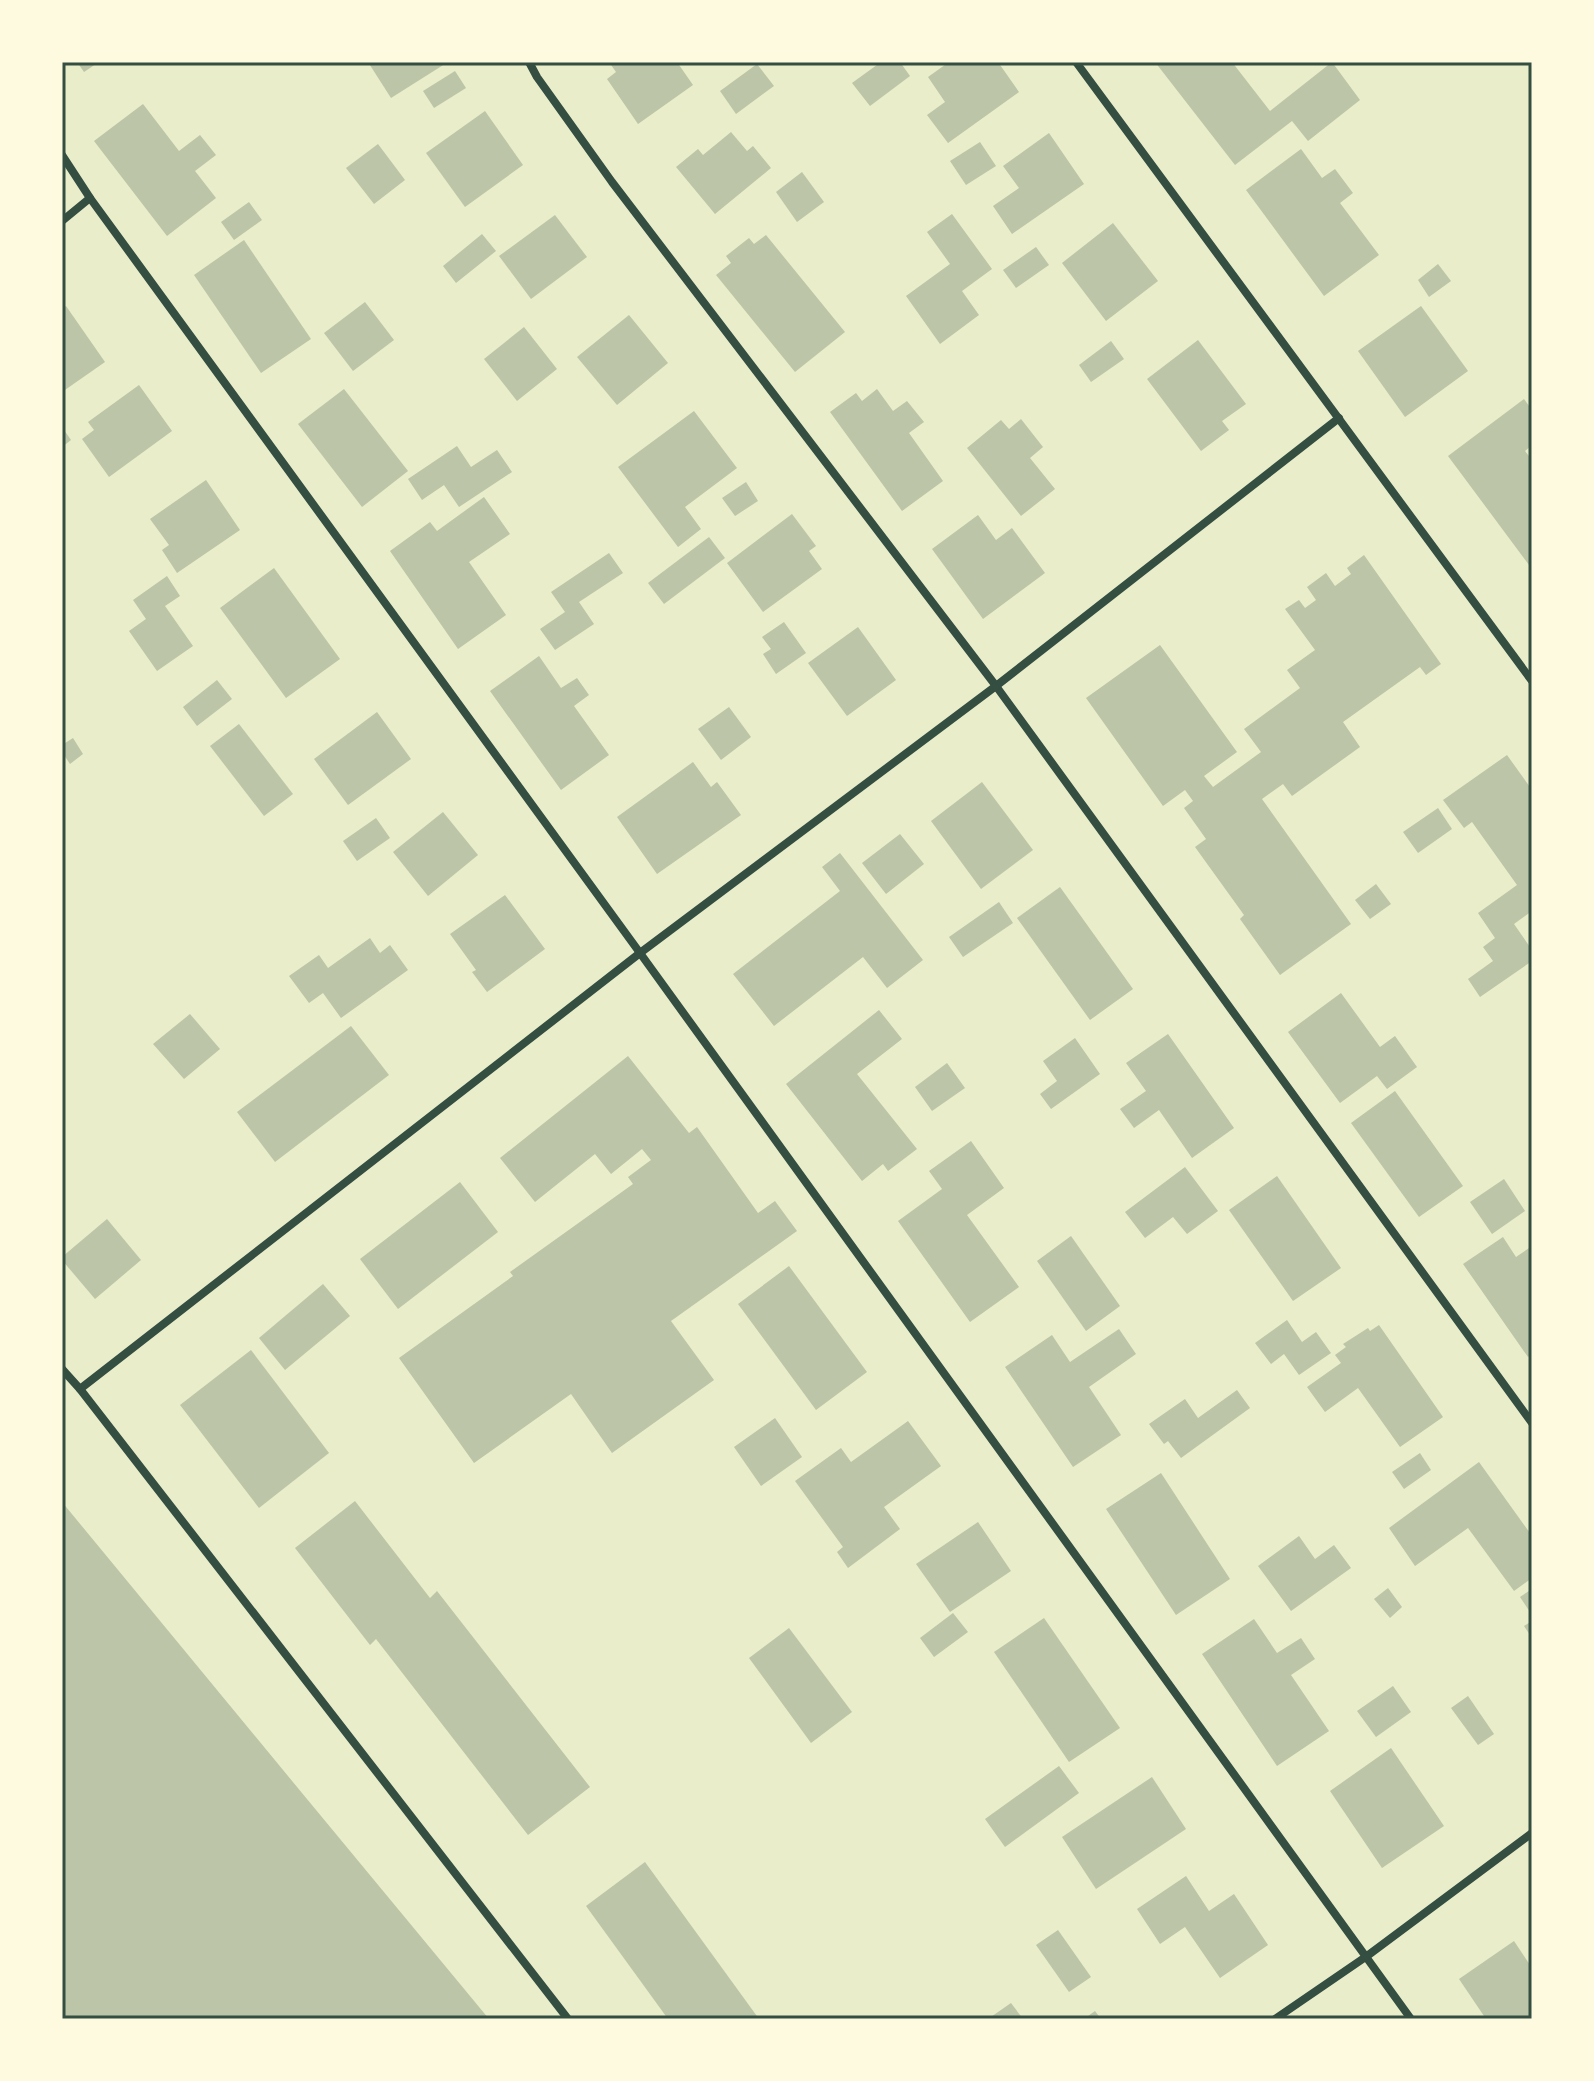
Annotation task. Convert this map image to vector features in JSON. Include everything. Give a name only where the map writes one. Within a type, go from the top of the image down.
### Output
[{"type":"street","points":[[529,62],[612,182],[996,686],[1532,1423]]},
{"type":"street","points":[[1076,62],[1532,681]]},
{"type":"street","points":[[62,155],[90,198],[1411,2019]]},
{"type":"street","points":[[62,221],[90,198]]},
{"type":"street","points":[[80,1389],[640,953],[996,686],[1339,418]]},
{"type":"street","points":[[62,1369],[568,2019]]},
{"type":"street","points":[[1275,2019],[1367,1956],[1532,1833]]},
{"type":"building","points":[[77,62],[99,62],[84,72]]},
{"type":"building","points":[[368,62],[448,62],[391,98]]},
{"type":"building","points":[[609,62],[677,62],[693,85],[638,124],[607,79],[616,72]]},
{"type":"building","points":[[881,62],[900,62],[910,76],[870,106],[852,83]]},
{"type":"building","points":[[949,62],[998,62],[1019,92],[948,143],[927,115],[945,102],[928,77]]},
{"type":"building","points":[[1155,62],[1232,62],[1270,111],[1332,62],[1360,100],[1308,141],[1292,121],[1235,165]]},
{"type":"building","points":[[757,64],[774,86],[736,114],[720,91]]},
{"type":"building","points":[[455,71],[466,88],[434,108],[423,91]]},
{"type":"building","points":[[143,104],[179,151],[200,135],[216,155],[195,171],[216,198],[167,236],[94,141]]},
{"type":"building","points":[[485,111],[523,165],[465,207],[426,153]]},
{"type":"building","points":[[731,132],[747,151],[753,146],[771,168],[715,214],[676,167],[698,149],[703,155]]},
{"type":"building","points":[[1049,133],[1084,184],[1012,234],[993,206],[1019,188],[1003,166]]},
{"type":"building","points":[[980,142],[996,166],[966,185],[950,161]]},
{"type":"building","points":[[378,144],[405,180],[374,204],[346,168]]},
{"type":"building","points":[[1301,149],[1322,178],[1335,169],[1353,193],[1340,203],[1379,255],[1324,296],[1246,190]]},
{"type":"building","points":[[802,172],[824,202],[797,222],[776,192]]},
{"type":"building","points":[[249,202],[262,220],[234,240],[221,222]]},
{"type":"building","points":[[952,214],[992,269],[962,291],[979,315],[940,344],[906,296],[950,264],[927,232]]},
{"type":"building","points":[[555,215],[587,257],[531,299],[499,256]]},
{"type":"building","points":[[1113,223],[1158,281],[1106,321],[1062,263]]},
{"type":"building","points":[[482,234],[496,251],[456,283],[443,266]]},
{"type":"building","points":[[766,235],[845,332],[795,372],[716,275],[731,263],[726,256],[749,238],[754,244]]},
{"type":"building","points":[[244,240],[311,339],[261,373],[194,275]]},
{"type":"building","points":[[1036,247],[1049,265],[1016,288],[1003,270]]},
{"type":"building","points":[[1438,264],[1451,281],[1429,297],[1418,280]]},
{"type":"building","points":[[365,302],[394,340],[353,371],[324,333]]},
{"type":"building","points":[[66,306],[105,362],[62,392],[62,309]]},
{"type":"building","points":[[1421,306],[1468,371],[1405,417],[1358,351]]},
{"type":"building","points":[[629,315],[668,363],[617,405],[577,357]]},
{"type":"building","points":[[524,327],[557,369],[517,401],[484,359]]},
{"type":"building","points":[[1198,340],[1246,404],[1222,421],[1229,430],[1201,451],[1147,379]]},
{"type":"building","points":[[1111,341],[1124,359],[1091,382],[1079,365]]},
{"type":"building","points":[[139,385],[172,431],[109,477],[82,439],[94,430],[88,422]]},
{"type":"building","points":[[344,389],[408,471],[362,507],[298,424]]},
{"type":"building","points":[[877,389],[893,411],[907,401],[924,422],[909,433],[943,481],[902,511],[830,412],[856,393],[862,401]]},
{"type":"building","points":[[1524,399],[1532,410],[1532,445],[1525,451],[1532,460],[1532,569],[1448,456]]},
{"type":"building","points":[[694,411],[737,468],[685,507],[701,529],[678,547],[618,467]]},
{"type":"building","points":[[1021,419],[1043,447],[1030,458],[1055,489],[1021,516],[967,448],[1001,420],[1009,429]]},
{"type":"building","points":[[62,427],[71,440],[62,447]]},
{"type":"building","points":[[457,446],[471,467],[497,450],[512,472],[459,507],[444,485],[422,500],[408,479]]},
{"type":"building","points":[[206,480],[240,530],[177,573],[162,550],[169,545],[150,519]]},
{"type":"building","points":[[746,482],[758,501],[735,516],[722,498]]},
{"type":"building","points":[[484,497],[510,534],[469,562],[506,615],[458,649],[390,551],[430,522],[437,531]]},
{"type":"building","points":[[792,514],[816,546],[809,551],[822,569],[763,612],[727,563]]},
{"type":"building","points":[[978,515],[996,540],[1012,528],[1045,573],[983,619],[932,549]]},
{"type":"building","points":[[709,537],[725,558],[664,604],[648,583]]},
{"type":"building","points":[[609,553],[623,573],[579,602],[594,624],[555,650],[540,629],[565,612],[551,592]]},
{"type":"building","points":[[1364,555],[1441,664],[1426,675],[1420,667],[1343,722],[1360,747],[1292,796],[1283,784],[1262,799],[1351,924],[1280,975],[1240,919],[1244,915],[1195,847],[1206,839],[1184,808],[1193,801],[1185,790],[1163,806],[1086,698],[1160,645],[1237,752],[1204,776],[1213,787],[1261,752],[1244,729],[1300,688],[1287,670],[1315,650],[1285,609],[1299,600],[1305,608],[1316,600],[1307,587],[1326,573],[1335,586],[1351,574],[1347,568]]},
{"type":"building","points":[[274,568],[340,659],[286,698],[220,608]]},
{"type":"building","points":[[167,576],[180,596],[165,606],[193,646],[157,671],[129,631],[146,619],[133,600]]},
{"type":"building","points":[[784,622],[806,653],[776,674],[763,654],[771,649],[762,637]]},
{"type":"building","points":[[858,627],[896,680],[847,716],[808,663]]},
{"type":"building","points":[[539,656],[561,688],[577,678],[589,695],[574,706],[609,755],[561,790],[490,691]]},
{"type":"building","points":[[217,680],[232,699],[197,726],[183,707]]},
{"type":"building","points":[[729,707],[751,737],[721,760],[698,729]]},
{"type":"building","points":[[377,712],[411,759],[348,805],[314,759]]},
{"type":"building","points":[[239,724],[293,794],[264,816],[210,746]]},
{"type":"building","points":[[73,738],[83,754],[70,764],[62,752],[62,745]]},
{"type":"building","points":[[1507,755],[1532,790],[1532,911],[1514,924],[1532,950],[1532,961],[1480,997],[1468,979],[1493,961],[1483,947],[1495,938],[1478,913],[1517,885],[1472,822],[1464,828],[1443,800]]},
{"type":"building","points":[[693,762],[711,787],[717,782],[741,815],[657,874],[617,817]]},
{"type":"building","points":[[982,782],[1033,850],[981,889],[931,821]]},
{"type":"building","points":[[1438,808],[1452,829],[1418,853],[1403,832]]},
{"type":"building","points":[[443,812],[478,855],[428,896],[393,852]]},
{"type":"building","points":[[376,818],[390,838],[357,861],[343,841]]},
{"type":"building","points":[[900,834],[924,864],[886,894],[862,863]]},
{"type":"building","points":[[840,853],[923,960],[887,988],[863,957],[774,1026],[733,974],[840,891],[822,867]]},
{"type":"building","points":[[1376,884],[1391,904],[1370,919],[1355,900]]},
{"type":"building","points":[[1060,887],[1133,989],[1090,1020],[1017,918]]},
{"type":"building","points":[[505,895],[545,949],[487,992],[472,972],[476,970],[450,934]]},
{"type":"building","points":[[999,902],[1013,923],[963,957],[949,937]]},
{"type":"building","points":[[370,938],[380,953],[390,945],[408,970],[341,1018],[323,993],[309,1003],[289,976],[319,955],[328,968]]},
{"type":"building","points":[[1341,993],[1380,1047],[1395,1036],[1417,1067],[1387,1089],[1377,1076],[1340,1103],[1288,1032]]},
{"type":"building","points":[[879,1010],[902,1039],[857,1074],[917,1149],[888,1171],[883,1164],[862,1181],[786,1084]]},
{"type":"building","points":[[190,1014],[220,1049],[184,1079],[153,1044]]},
{"type":"building","points":[[351,1026],[389,1075],[275,1162],[237,1112]]},
{"type":"building","points":[[1168,1034],[1234,1128],[1192,1158],[1159,1110],[1134,1128],[1120,1109],[1146,1091],[1126,1063]]},
{"type":"building","points":[[1075,1038],[1100,1074],[1051,1109],[1040,1094],[1057,1081],[1043,1061]]},
{"type":"building","points":[[628,1056],[689,1133],[697,1127],[758,1213],[775,1201],[797,1231],[671,1321],[714,1380],[612,1453],[571,1394],[474,1463],[399,1358],[513,1276],[510,1272],[633,1184],[628,1177],[651,1160],[642,1149],[611,1174],[595,1154],[535,1202],[500,1158]]},
{"type":"building","points":[[947,1063],[965,1088],[932,1111],[915,1087]]},
{"type":"building","points":[[1395,1091],[1463,1186],[1419,1217],[1351,1123]]},
{"type":"building","points":[[971,1141],[1004,1188],[967,1215],[1019,1287],[970,1322],[898,1221],[942,1189],[929,1171]]},
{"type":"building","points":[[1185,1167],[1218,1211],[1187,1234],[1173,1217],[1145,1238],[1125,1212]]},
{"type":"building","points":[[1277,1176],[1341,1268],[1293,1301],[1229,1210]]},
{"type":"building","points":[[1504,1179],[1525,1211],[1492,1234],[1470,1202]]},
{"type":"building","points":[[460,1182],[498,1232],[398,1309],[360,1259]]},
{"type":"building","points":[[107,1219],[141,1260],[95,1299],[62,1257]]},
{"type":"building","points":[[1071,1236],[1120,1306],[1086,1331],[1037,1261]]},
{"type":"building","points":[[1503,1237],[1516,1257],[1532,1246],[1532,1354],[1528,1357],[1463,1264]]},
{"type":"building","points":[[789,1266],[867,1372],[816,1410],[738,1304]]},
{"type":"building","points":[[323,1284],[350,1316],[285,1370],[259,1338]]},
{"type":"building","points":[[1287,1320],[1302,1342],[1316,1332],[1331,1353],[1299,1375],[1284,1354],[1271,1364],[1255,1343]]},
{"type":"building","points":[[1379,1325],[1443,1417],[1400,1447],[1358,1388],[1325,1412],[1307,1387],[1341,1363],[1335,1355],[1346,1347],[1343,1344],[1368,1328],[1370,1331]]},
{"type":"building","points":[[1119,1329],[1136,1354],[1089,1387],[1121,1435],[1073,1467],[1005,1367],[1052,1335],[1070,1362]]},
{"type":"building","points":[[251,1350],[329,1453],[259,1508],[180,1405]]},
{"type":"building","points":[[1237,1390],[1250,1408],[1181,1458],[1168,1441],[1164,1444],[1149,1424],[1185,1399],[1198,1418]]},
{"type":"building","points":[[775,1418],[802,1457],[761,1486],[734,1447]]},
{"type":"building","points":[[908,1421],[941,1466],[884,1507],[900,1529],[848,1568],[837,1552],[843,1547],[795,1481],[841,1448],[851,1462]]},
{"type":"building","points":[[1420,1453],[1431,1470],[1404,1489],[1392,1472]]},
{"type":"building","points":[[1479,1462],[1532,1536],[1532,1578],[1514,1591],[1468,1528],[1415,1566],[1389,1528]]},
{"type":"building","points":[[1161,1473],[1230,1579],[1176,1615],[1106,1509]]},
{"type":"building","points":[[355,1501],[430,1598],[437,1591],[590,1787],[528,1835],[376,1639],[370,1645],[295,1548]]},
{"type":"building","points":[[62,1502],[302,1793],[489,2019],[62,2019]]},
{"type":"building","points":[[978,1522],[1011,1571],[950,1612],[916,1564]]},
{"type":"building","points":[[1299,1536],[1315,1559],[1334,1545],[1351,1568],[1291,1611],[1258,1566]]},
{"type":"building","points":[[1388,1588],[1402,1607],[1390,1618],[1374,1599]]},
{"type":"building","points":[[1532,1589],[1532,1615],[1520,1597]]},
{"type":"building","points":[[953,1613],[968,1632],[934,1657],[920,1638]]},
{"type":"building","points":[[1044,1618],[1120,1728],[1069,1762],[994,1652]]},
{"type":"building","points":[[1254,1619],[1277,1653],[1301,1638],[1315,1659],[1291,1675],[1329,1731],[1277,1766],[1202,1654]]},
{"type":"building","points":[[1532,1621],[1532,1638],[1524,1626]]},
{"type":"building","points":[[789,1628],[852,1712],[811,1743],[749,1658]]},
{"type":"building","points":[[1393,1686],[1411,1712],[1376,1737],[1357,1711]]},
{"type":"building","points":[[1468,1696],[1494,1734],[1478,1745],[1451,1708]]},
{"type":"building","points":[[1391,1748],[1444,1826],[1382,1868],[1330,1791]]},
{"type":"building","points":[[1059,1766],[1079,1793],[1005,1847],[985,1819]]},
{"type":"building","points":[[1152,1777],[1186,1829],[1096,1889],[1062,1837]]},
{"type":"building","points":[[645,1862],[759,2019],[668,2019],[586,1906]]},
{"type":"building","points":[[1186,1876],[1209,1911],[1234,1894],[1268,1945],[1220,1978],[1185,1927],[1160,1944],[1137,1909]]},
{"type":"building","points":[[1058,1930],[1091,1977],[1069,1992],[1036,1945]]},
{"type":"building","points":[[1514,1941],[1532,1968],[1532,2019],[1486,2019],[1459,1979]]},
{"type":"building","points":[[1011,2003],[1023,2019],[988,2019]]},
{"type":"building","points":[[1095,2011],[1101,2019],[1084,2019]]}]
